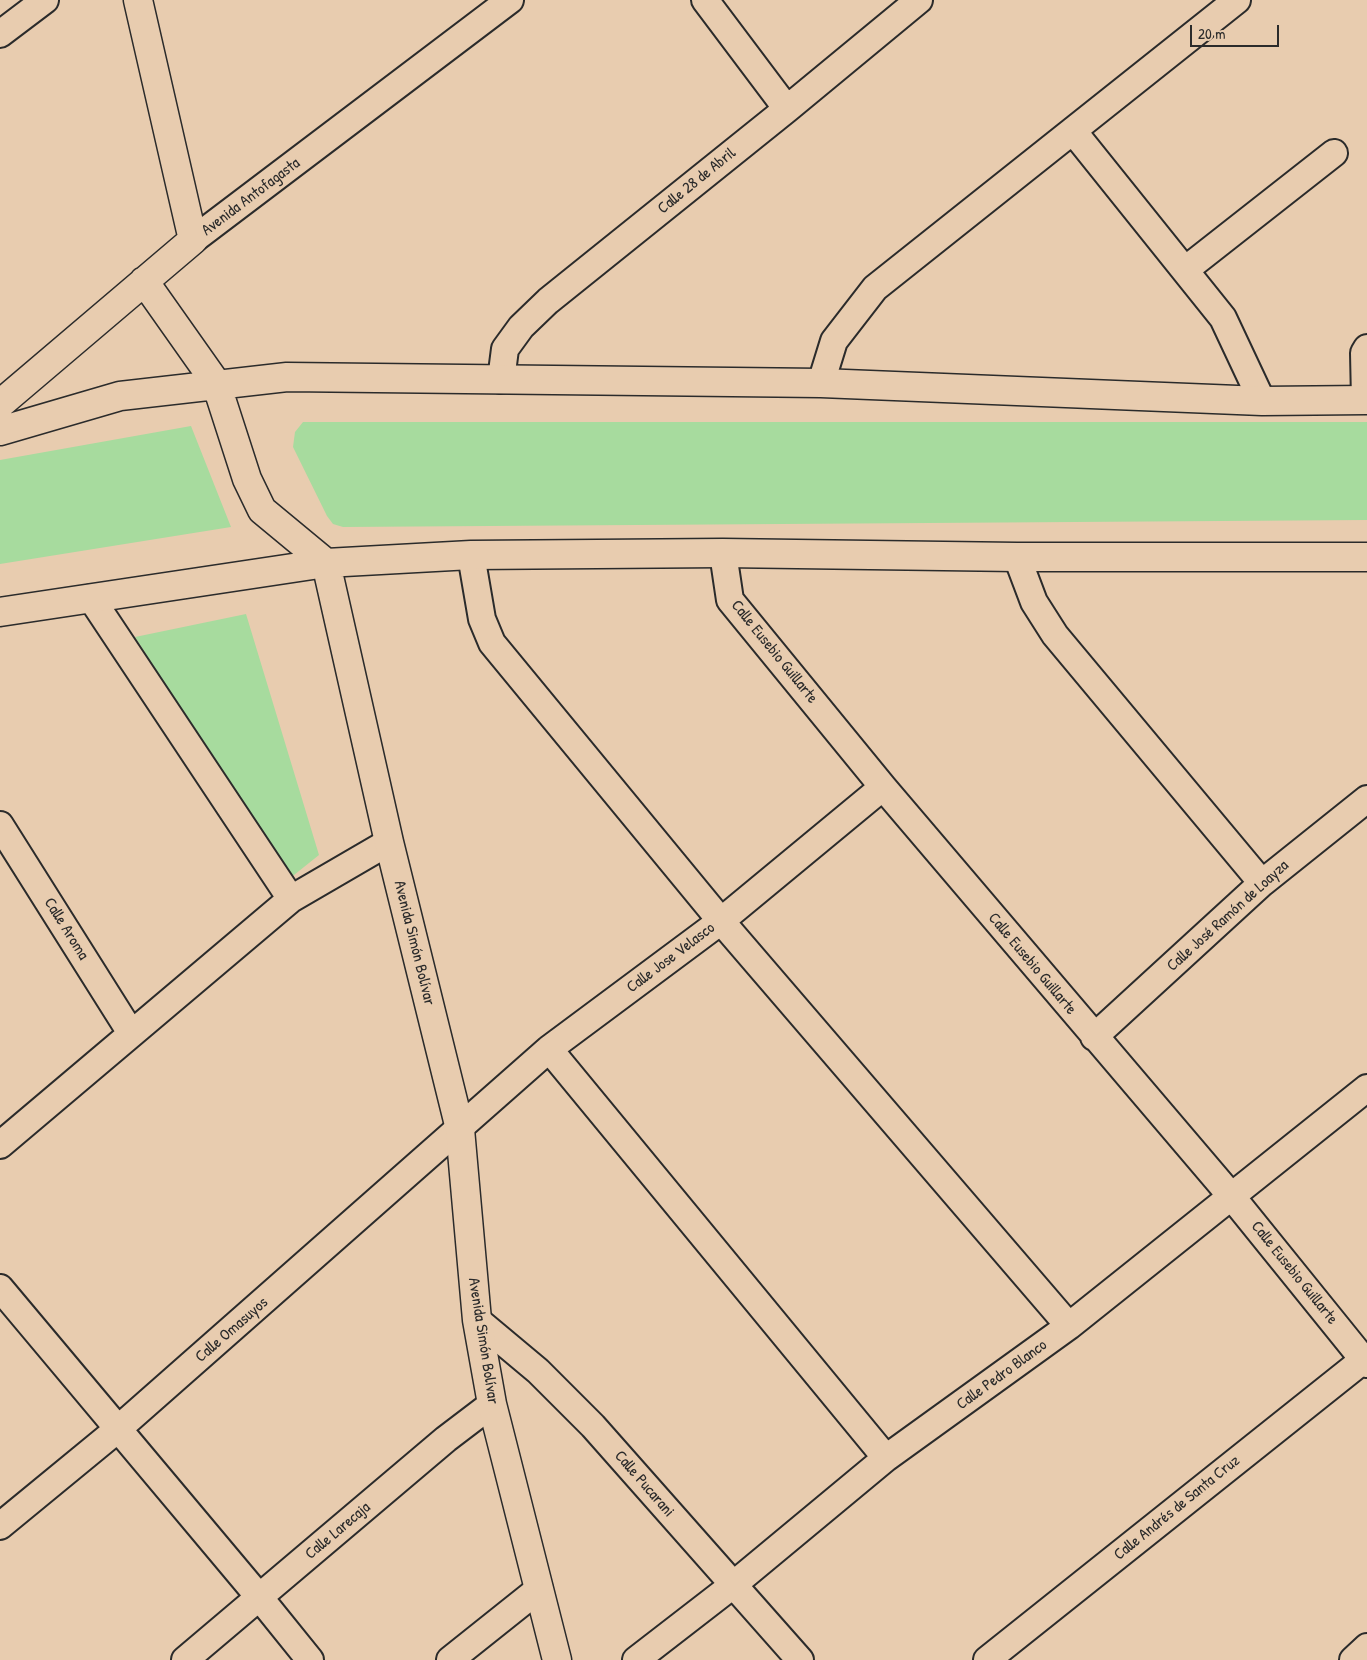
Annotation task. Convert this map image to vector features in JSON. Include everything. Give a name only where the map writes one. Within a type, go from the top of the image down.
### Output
[{"type":"street","points":[[0,34],[44,0]]},
{"type":"street","points":[[138,0],[193,240]]},
{"type":"street","name":"Avenida Antofagasta","points":[[0,404],[193,240],[510,0]]},
{"type":"street","points":[[705,0],[788,109]]},
{"type":"street","name":"Calle 28 de Abril","points":[[501,380],[505,349],[521,327],[548,301],[788,109],[918,0]]},
{"type":"street","points":[[820,383],[834,341],[875,288],[1237,0]]},
{"type":"street","points":[[1074,131],[1223,318],[1262,401]]},
{"type":"street","points":[[1185,270],[1334,153]]},
{"type":"street","points":[[144,281],[216,383],[248,479],[262,510],[326,563]]},
{"type":"street","points":[[0,431],[120,396],[287,376],[820,383],[1262,401],[1366,400],[1364,353],[1367,348]]},
{"type":"street","points":[[0,612],[326,563],[470,555],[723,552],[1017,557],[1367,557]]},
{"type":"street","name":"Calle Eusebio Guillarte","points":[[723,552],[730,600],[883,786],[1094,1037],[1232,1197],[1366,1360]]},
{"type":"street","points":[[470,555],[482,618],[492,643],[721,921],[1069,1326]]},
{"type":"street","points":[[1017,557],[1034,602],[1055,635],[1262,883]]},
{"type":"street","name":"Avenida Simón Bolívar","points":[[326,563],[389,842],[460,1129],[477,1320],[492,1404],[557,1660]]},
{"type":"street","points":[[91,598],[291,899]]},
{"type":"street","name":"Calle Jose Velasco","points":[[460,1129],[548,1049],[721,921],[883,786]]},
{"type":"street","name":"Calle José Ramón de Loayza","points":[[1094,1037],[1262,883],[1367,799]]},
{"type":"street","name":"Calle Aroma","points":[[0,825],[131,1033]]},
{"type":"street","points":[[0,1144],[291,899],[389,842]]},
{"type":"street","points":[[548,1049],[886,1458]]},
{"type":"street","name":"Calle Pedro Blanco","points":[[636,1660],[733,1585],[886,1458],[1069,1326],[1367,1088]]},
{"type":"street","name":"Calle Omasuyos","points":[[0,1526],[118,1429],[460,1129]]},
{"type":"street","points":[[0,1288],[310,1660]]},
{"type":"street","name":"Calle Pucarani","points":[[477,1320],[538,1371],[593,1426],[800,1660]]},
{"type":"street","name":"Calle Andrés de Santa Cruz","points":[[987,1660],[1366,1360]]},
{"type":"street","name":"Calle Larecaja","points":[[185,1660],[446,1439],[492,1404]]},
{"type":"street","points":[[450,1660],[539,1589]]},
{"type":"street","points":[[1353,1660],[1367,1647]]},
{"type":"green space","points":[[303,422],[1367,422],[1367,520],[343,527],[333,524],[327,516],[293,447],[295,432]]},
{"type":"green space","points":[[191,426],[231,527],[0,564],[0,460]]},
{"type":"green space","points":[[246,614],[319,855],[289,879],[135,637]]}]
